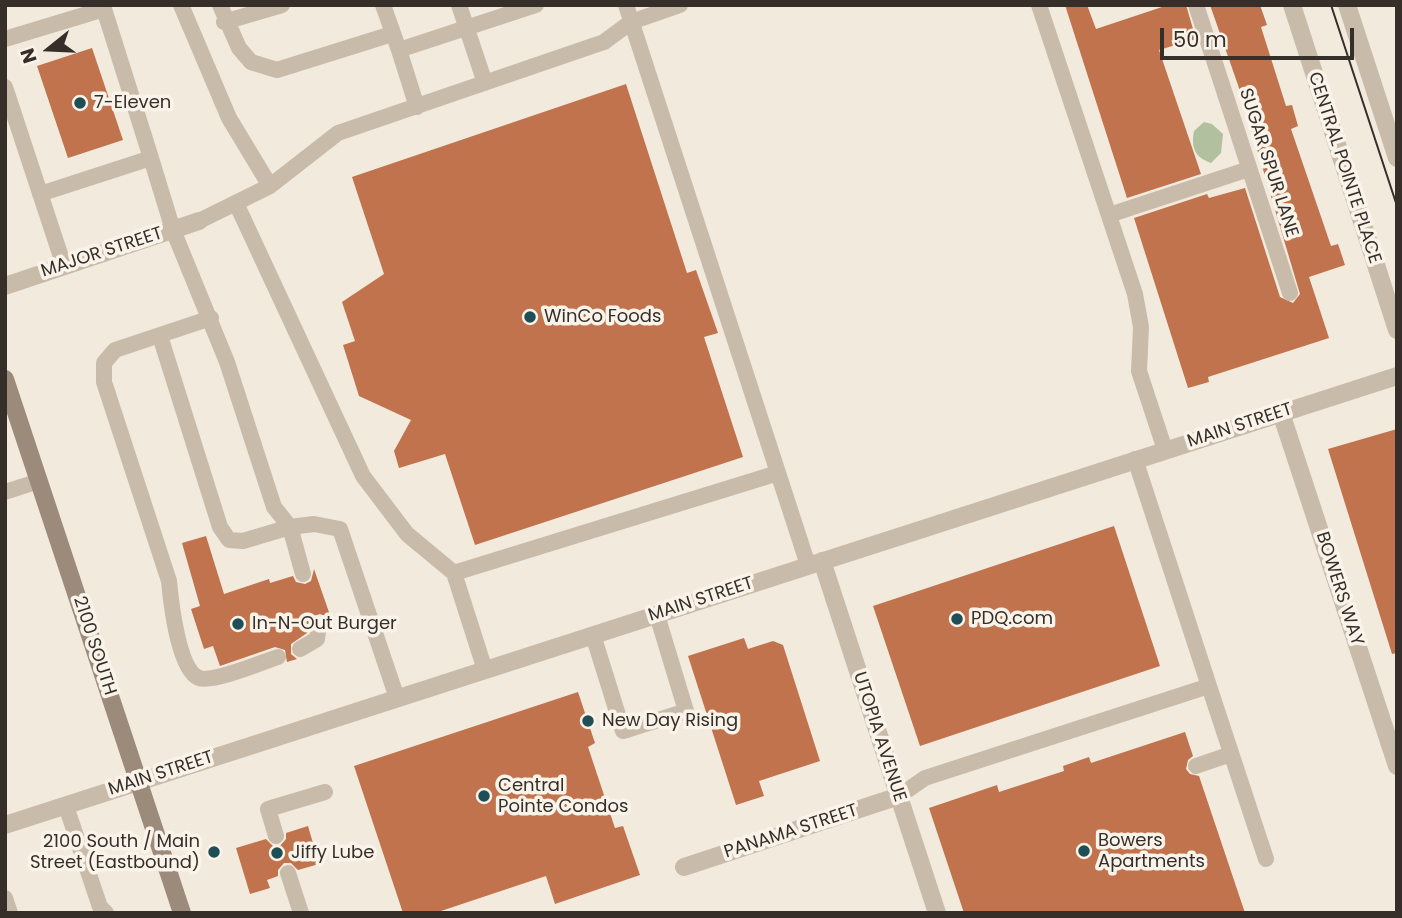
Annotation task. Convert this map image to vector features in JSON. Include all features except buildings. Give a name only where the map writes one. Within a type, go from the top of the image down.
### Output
[{"type":"main road","name":"2100 SOUTH","points":[[5,379],[182,913]]},
{"type":"street","name":"CENTRAL POINTE PLACE","points":[[1292,5],[1397,330]]},
{"type":"street","points":[[1346,5],[1397,158]]},
{"type":"street","name":"MAJOR STREET","points":[[5,286],[200,221]]},
{"type":"street","name":"MAIN STREET","points":[[5,825],[1397,376]]},
{"type":"street","name":"BOWERS WAY","points":[[1281,413],[1397,765]]},
{"type":"street","name":"UTOPIA AVENUE","points":[[815,563],[899,796],[937,913]]},
{"type":"street","name":"PANAMA STREET","points":[[684,867],[899,796]]},
{"type":"lane","points":[[181,5],[198,52],[229,118],[270,186]]},
{"type":"lane","points":[[219,5],[224,22],[239,48],[251,62],[277,70],[392,34]]},
{"type":"lane","points":[[224,22],[282,5]]},
{"type":"lane","points":[[383,5],[417,107]]},
{"type":"lane","points":[[459,5],[485,83]]},
{"type":"lane","points":[[399,50],[536,5]]},
{"type":"lane","points":[[626,5],[778,473],[815,563]]},
{"type":"lane","points":[[200,221],[270,186],[338,133],[604,42],[631,22],[680,5]]},
{"type":"lane","points":[[1039,5],[1135,294],[1141,327],[1139,370],[1165,450]]},
{"type":"lane","name":"SUGAR SPUR LANE","points":[[1196,5],[1290,293]]},
{"type":"lane","points":[[5,39],[104,9],[173,230],[211,318],[274,507],[290,527],[303,574]]},
{"type":"lane","points":[[5,88],[12,130],[40,194],[64,266]]},
{"type":"lane","points":[[40,194],[151,158]]},
{"type":"lane","points":[[1109,215],[1249,169]]},
{"type":"lane","points":[[236,203],[363,476],[407,534],[454,573],[485,670]]},
{"type":"lane","points":[[211,318],[115,350],[104,363],[104,382],[169,581],[172,612],[189,669],[199,678],[211,678],[278,657]]},
{"type":"lane","points":[[160,336],[220,527],[229,540],[243,541],[314,523],[340,529],[397,698]]},
{"type":"lane","points":[[1135,459],[1266,859]]},
{"type":"lane","points":[[454,573],[778,473]]},
{"type":"lane","points":[[5,492],[39,481]]},
{"type":"lane","points":[[593,635],[622,731],[686,711],[656,615]]},
{"type":"lane","points":[[300,649],[317,639],[319,624]]},
{"type":"lane","points":[[899,796],[925,778],[1209,686]]},
{"type":"lane","points":[[1196,766],[1231,754]]},
{"type":"lane","points":[[276,836],[268,810],[325,792]]},
{"type":"lane","points":[[66,806],[97,911]]},
{"type":"lane","points":[[288,873],[301,913]]},
{"type":"lane","points":[[5,898],[10,913]]},
{"type":"green space","points":[[1204,122],[1212,124],[1223,134],[1221,153],[1211,163],[1197,154],[1193,142],[1194,131]]},
{"type":"tram line","points":[[1331,5],[1397,206]]},
{"type":"place","name":"7-Eleven","points":[[80,103]]},
{"type":"place","name":"WinCo Foods","points":[[530,317]]},
{"type":"place","name":"PDQ.com","points":[[957,619]]},
{"type":"place","name":"In-N-Out Burger","points":[[238,624]]},
{"type":"place","name":"New Day Rising","points":[[588,721]]},
{"type":"place","name":"Central Pointe Condos","points":[[484,796]]},
{"type":"place","name":"Bowers Apartments","points":[[1084,851]]},
{"type":"place","name":"2100 South / Main Street (Eastbound)","points":[[214,852]]},
{"type":"place","name":"Jiffy Lube","points":[[277,853]]}]
